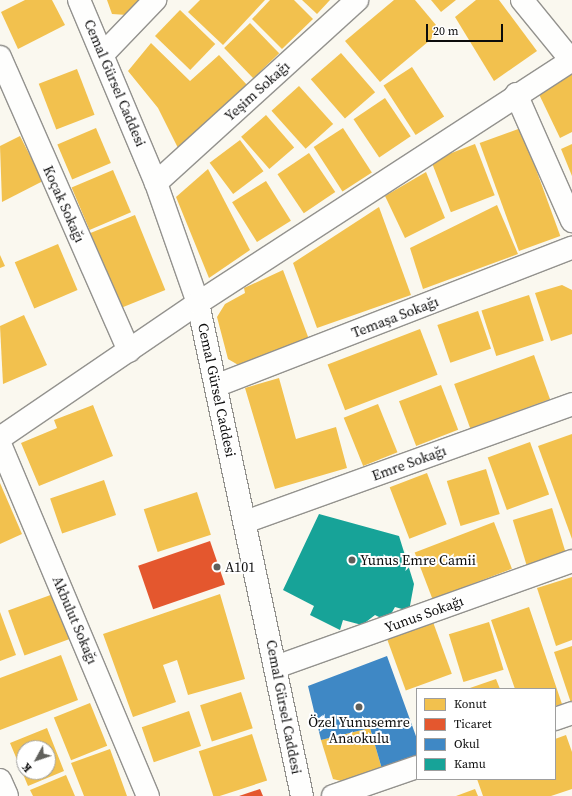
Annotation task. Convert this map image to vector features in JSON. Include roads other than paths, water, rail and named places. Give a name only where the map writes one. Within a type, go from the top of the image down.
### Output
[{"type":"street","name":"Cemal Gürsel Caddesi","points":[[79,0],[104,53],[156,183],[198,303],[218,385],[302,796]]},
{"type":"street","points":[[104,53],[155,0]]},
{"type":"street","name":"Yeşim Sokağı","points":[[156,183],[357,0]]},
{"type":"street","points":[[0,438],[198,303],[516,94],[571,60],[522,0]]},
{"type":"street","name":"Koçak Sokağı","points":[[0,57],[129,351]]},
{"type":"street","points":[[516,94],[572,221]]},
{"type":"street","name":"Temaşa Sokağı","points":[[218,385],[572,248]]},
{"type":"street","name":"Emre Sokağı","points":[[245,522],[572,404]]},
{"type":"street","name":"Akbulut Sokağı","points":[[0,444],[148,796]]},
{"type":"street","name":"Yunus Sokağı","points":[[276,667],[572,561]]},
{"type":"street","points":[[556,719],[572,713]]},
{"type":"street","points":[[333,796],[416,767]]},
{"type":"street","points":[[0,780],[7,796]]},
{"type":"place","name":"Yunus Emre Camii","points":[[352,560]]},
{"type":"place","name":"A101","points":[[217,567]]},
{"type":"place","name":"Özel Yunusemre Anaokulu","points":[[359,707]]}]
